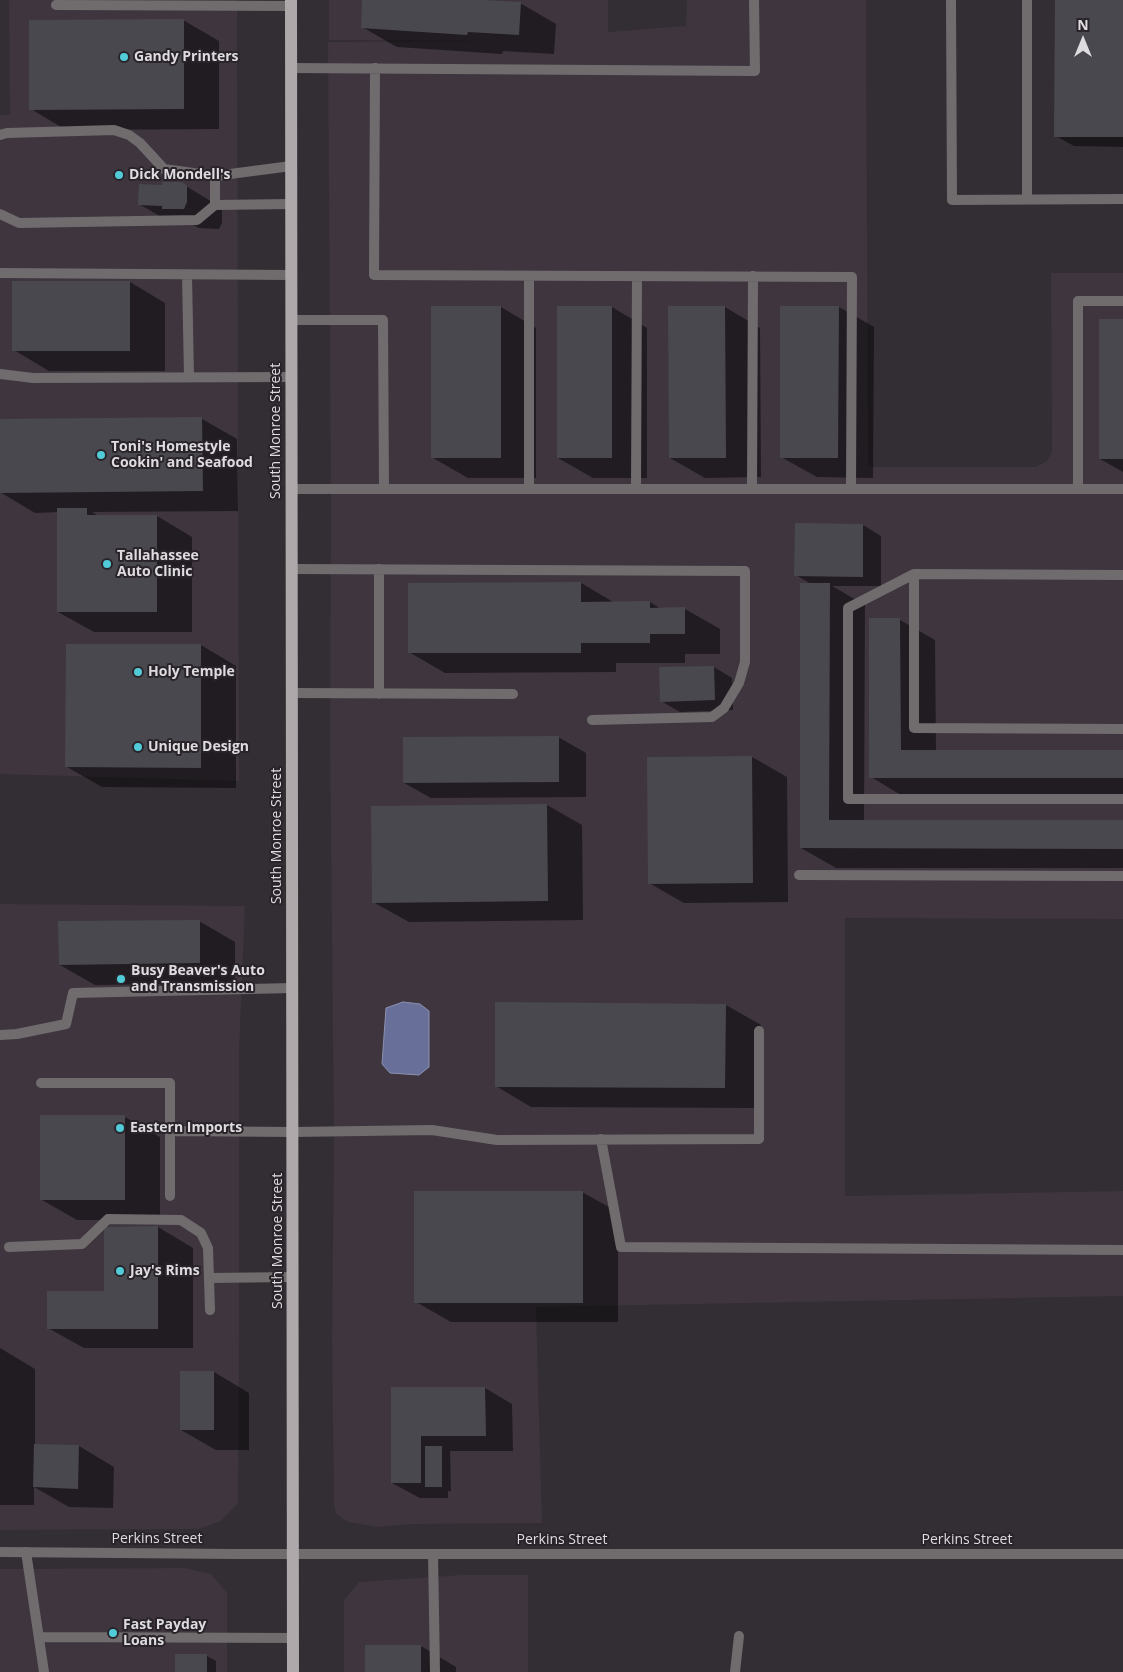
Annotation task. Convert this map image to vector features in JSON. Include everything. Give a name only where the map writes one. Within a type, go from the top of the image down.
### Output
[{"type":"main road","name":"South Monroe Street","points":[[291,3],[294,1672]]},
{"type":"street","points":[[291,68],[755,71],[754,0]]},
{"type":"street","points":[[951,0],[952,200],[1123,199]]},
{"type":"street","points":[[1027,0],[1027,200]]},
{"type":"street","points":[[56,5],[291,3]]},
{"type":"street","points":[[375,68],[374,276],[852,277],[851,489]]},
{"type":"street","points":[[0,135],[7,133],[114,130],[129,134],[164,169],[215,176],[291,166]]},
{"type":"street","points":[[215,176],[215,205]]},
{"type":"street","points":[[0,214],[20,223],[198,220],[215,205],[291,204]]},
{"type":"street","points":[[0,274],[291,276]]},
{"type":"street","points":[[187,275],[189,377]]},
{"type":"street","points":[[529,276],[529,489]]},
{"type":"street","points":[[636,489],[637,276]]},
{"type":"street","points":[[752,489],[753,276]]},
{"type":"street","points":[[1078,489],[1078,301],[1123,301]]},
{"type":"street","points":[[291,320],[383,320],[384,489]]},
{"type":"street","points":[[0,374],[33,378],[291,377]]},
{"type":"street","points":[[292,489],[1123,489]]},
{"type":"street","points":[[292,568],[746,570],[745,662],[739,683],[724,708],[712,717],[592,720]]},
{"type":"street","points":[[379,569],[379,694]]},
{"type":"street","points":[[1123,575],[914,574],[848,608],[848,799],[1123,799]]},
{"type":"street","points":[[914,574],[914,728],[1123,729]]},
{"type":"street","points":[[292,693],[513,694]]},
{"type":"street","points":[[799,875],[1123,876]]},
{"type":"street","points":[[0,1035],[17,1034],[66,1024],[73,993],[293,988]]},
{"type":"street","points":[[170,1131],[432,1130],[497,1140],[760,1140],[759,1031]]},
{"type":"street","points":[[41,1082],[170,1083],[170,1196]]},
{"type":"street","points":[[601,1140],[621,1247],[1123,1250]]},
{"type":"street","points":[[9,1247],[82,1244],[108,1220],[181,1220],[201,1233],[208,1248],[210,1310]]},
{"type":"street","points":[[209,1278],[293,1277]]},
{"type":"street","name":"Perkins Street","points":[[0,1552],[1123,1554]]},
{"type":"street","points":[[26,1552],[44,1672]]},
{"type":"street","points":[[433,1554],[435,1672]]},
{"type":"street","points":[[735,1672],[739,1636]]},
{"type":"street","points":[[39,1637],[294,1638]]},
{"type":"shaded area","points":[[9,0],[237,0],[239,781],[0,774],[0,115],[10,115]]},
{"type":"shaded area","points":[[329,0],[608,0],[608,32],[686,26],[687,0],[866,0],[868,467],[1036,467],[1047,461],[1052,452],[1051,273],[1123,273],[1123,919],[845,918],[845,1196],[1123,1191],[1123,1296],[536,1307],[542,1523],[411,1524],[379,1527],[348,1522],[336,1514],[334,1504],[328,42],[504,41],[329,40]]},
{"type":"shaded area","points":[[0,904],[245,906],[239,1051],[238,1503],[221,1521],[199,1529],[0,1530]]},
{"type":"shaded area","name":"Fast Payday Loans","points":[[185,1568],[211,1574],[227,1593],[227,1672],[0,1672],[0,1569]]},
{"type":"shaded area","points":[[462,1575],[528,1575],[528,1672],[344,1672],[344,1600],[359,1582]]},
{"type":"water","points":[[403,1002],[420,1004],[429,1011],[429,1067],[419,1075],[390,1073],[382,1064],[386,1008]]},
{"type":"building","points":[[362,0],[485,0],[521,2],[519,35],[468,32],[467,35],[361,28]]},
{"type":"building","points":[[1055,0],[1123,0],[1123,137],[1054,137]]},
{"type":"building","points":[[184,19],[184,109],[29,110],[29,20]]},
{"type":"building","points":[[162,182],[182,182],[187,186],[187,202],[184,209],[162,209],[162,206],[138,205],[139,184],[162,185]]},
{"type":"building","points":[[12,281],[130,281],[130,351],[12,351]]},
{"type":"building","points":[[431,306],[501,306],[501,458],[431,458]]},
{"type":"building","points":[[557,306],[612,306],[612,458],[557,458]]},
{"type":"building","points":[[668,306],[725,306],[726,458],[669,458]]},
{"type":"building","points":[[780,306],[839,306],[838,458],[780,458]]},
{"type":"building","points":[[1099,319],[1123,319],[1123,459],[1099,459]]},
{"type":"building","name":"Toni's Homestyle Cookin' and Seafood","points":[[202,417],[203,491],[0,493],[0,419]]},
{"type":"building","name":"Tallahassee Auto Clinic","points":[[57,508],[87,508],[87,515],[157,515],[157,612],[57,612]]},
{"type":"building","points":[[795,523],[863,524],[863,577],[794,576]]},
{"type":"building","points":[[581,582],[581,602],[650,601],[650,608],[685,607],[685,634],[650,634],[650,643],[581,643],[581,653],[408,653],[408,583]]},
{"type":"building","points":[[800,583],[830,583],[829,820],[1123,820],[1123,849],[800,848]]},
{"type":"building","points":[[869,618],[900,618],[901,750],[1123,750],[1123,778],[869,778]]},
{"type":"building","points":[[66,644],[201,644],[201,768],[65,767]]},
{"type":"building","points":[[714,666],[715,700],[660,702],[659,667]]},
{"type":"building","points":[[559,736],[559,782],[403,783],[403,737]]},
{"type":"building","points":[[752,756],[753,883],[648,884],[647,757]]},
{"type":"building","points":[[547,804],[548,901],[372,903],[371,806]]},
{"type":"building","points":[[200,920],[200,963],[59,965],[58,921]]},
{"type":"building","points":[[495,1002],[726,1004],[725,1088],[495,1087]]},
{"type":"building","points":[[40,1115],[125,1115],[125,1200],[40,1200]]},
{"type":"building","points":[[414,1191],[583,1191],[583,1303],[414,1303]]},
{"type":"building","points":[[158,1226],[158,1329],[47,1329],[47,1291],[104,1291],[104,1227]]},
{"type":"building","points":[[180,1371],[214,1371],[214,1430],[180,1430]]},
{"type":"building","points":[[391,1387],[485,1387],[486,1436],[421,1436],[421,1483],[391,1483]]},
{"type":"building","points":[[34,1444],[79,1445],[78,1489],[33,1487]]},
{"type":"building","points":[[425,1446],[442,1446],[442,1487],[425,1487]]},
{"type":"building","points":[[365,1645],[421,1645],[421,1672],[365,1672]]},
{"type":"building","points":[[175,1654],[207,1654],[207,1672],[175,1672]]},
{"type":"place","name":"Gandy Printers","points":[[124,57]]},
{"type":"place","name":"Dick Mondell's","points":[[119,175]]},
{"type":"place","name":"Toni's Homestyle Cookin' and Seafood","points":[[101,455]]},
{"type":"place","name":"Tallahassee Auto Clinic","points":[[107,564]]},
{"type":"place","name":"Holy Temple","points":[[138,672]]},
{"type":"place","name":"Unique Design","points":[[138,747]]},
{"type":"place","name":"Busy Beaver's Auto and Transmission","points":[[121,979]]},
{"type":"place","name":"Eastern Imports","points":[[120,1128]]},
{"type":"place","name":"Jay's Rims","points":[[120,1271]]},
{"type":"place","name":"Fast Payday Loans","points":[[113,1633]]}]
